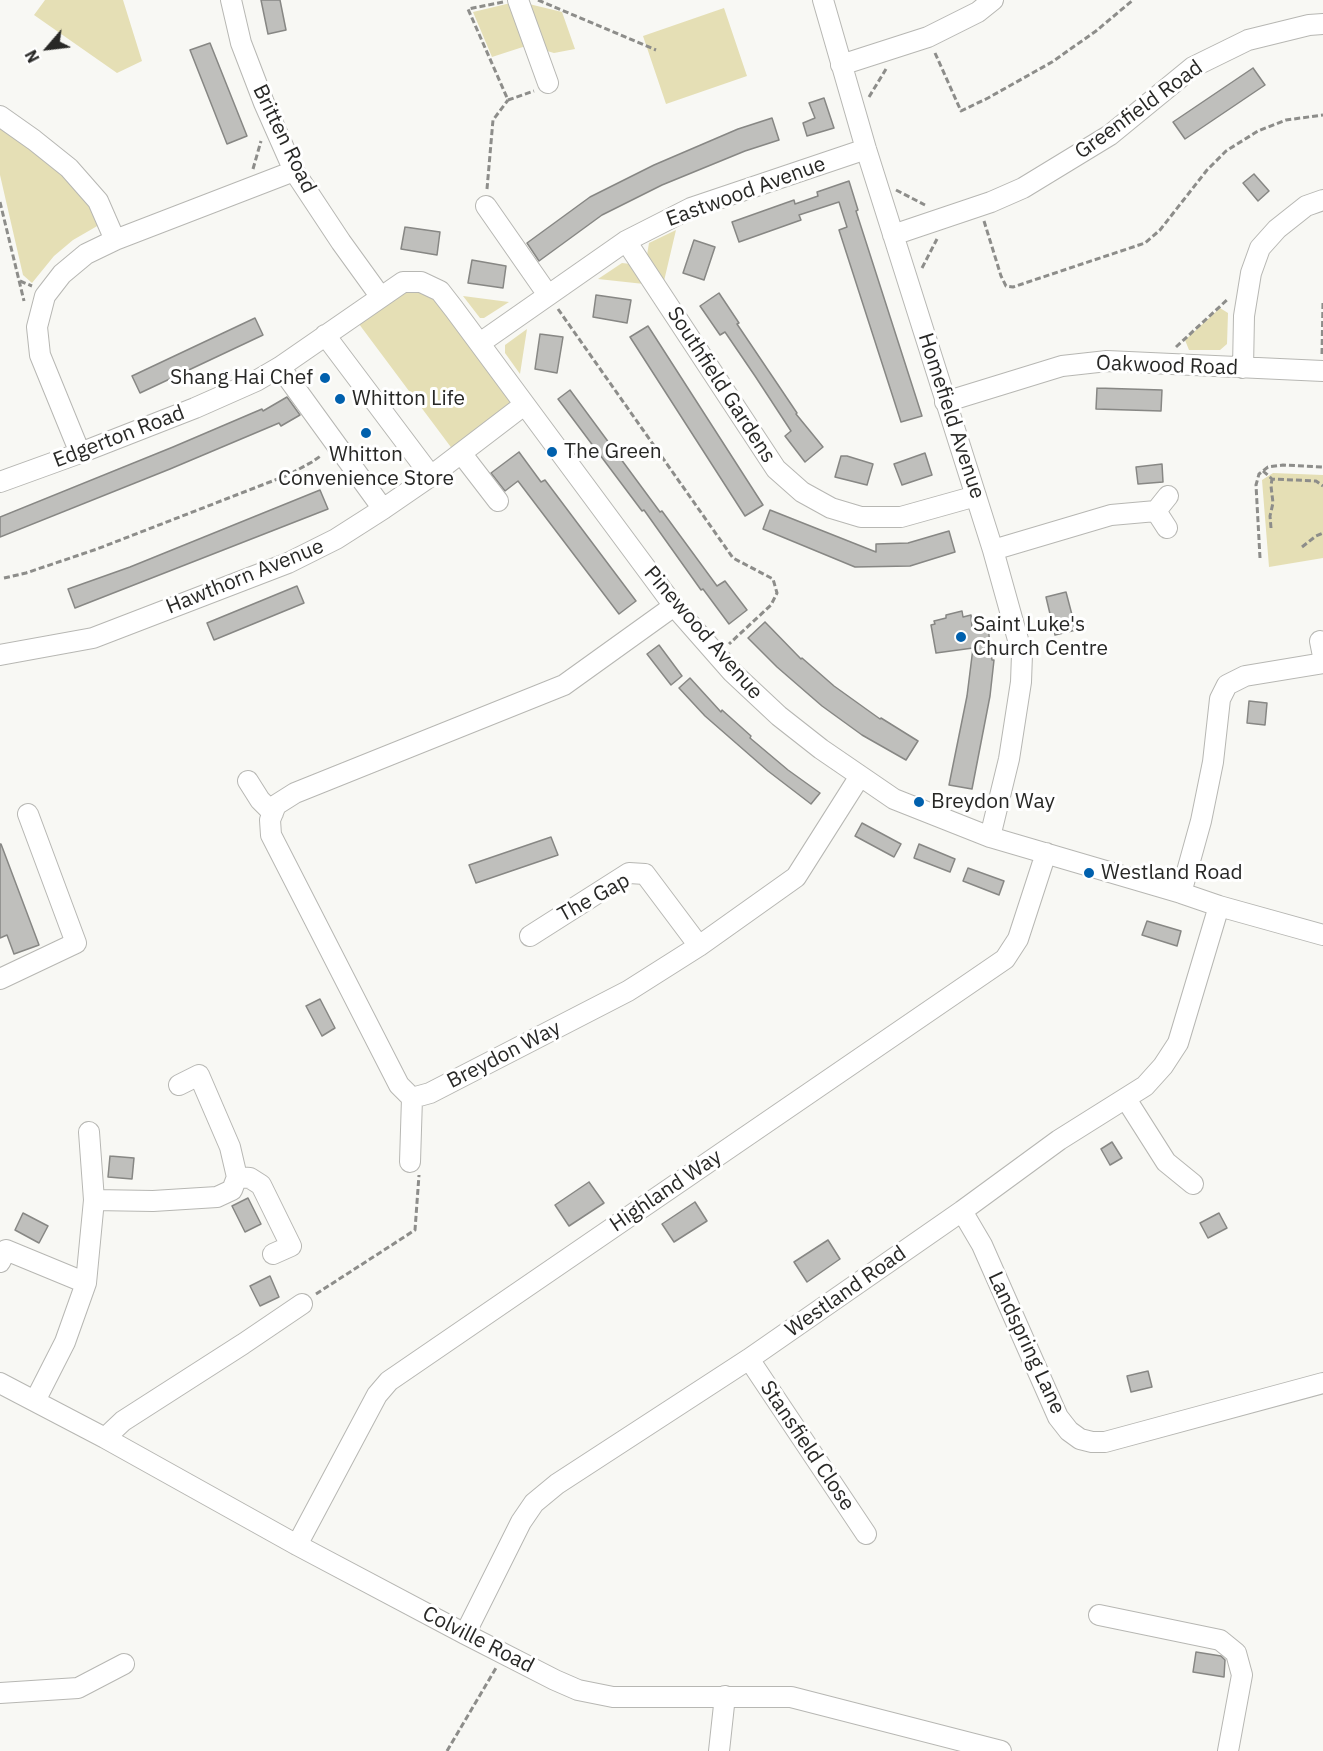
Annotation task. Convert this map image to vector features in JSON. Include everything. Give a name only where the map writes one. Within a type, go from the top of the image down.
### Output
[{"type":"street","name":"Britten Road","points":[[231,0],[241,43],[294,171],[340,243],[380,297]]},
{"type":"street","points":[[516,0],[548,83]]},
{"type":"street","name":"Homefield Avenue","points":[[822,0],[866,149],[993,550],[1022,654],[1021,682],[1009,759],[990,837]]},
{"type":"street","points":[[841,65],[928,37],[978,12],[993,0]]},
{"type":"street","name":"Greenfield Road","points":[[893,235],[979,206],[1023,188],[1110,135],[1193,67],[1248,40],[1309,25],[1323,24]]},
{"type":"street","points":[[0,116],[69,168],[99,201],[115,240]]},
{"type":"street","name":"Eastwood Avenue","points":[[480,343],[626,241],[691,207],[866,149]]},
{"type":"street","points":[[80,453],[40,355],[37,327],[45,296],[62,274],[86,254],[115,240],[294,171]]},
{"type":"street","points":[[1242,368],[1244,316],[1251,273],[1260,248],[1277,229],[1306,206],[1323,200]]},
{"type":"street","points":[[486,206],[548,295]]},
{"type":"street","name":"Southfield Gardens","points":[[626,241],[776,469],[802,492],[831,508],[861,517],[901,517],[976,496]]},
{"type":"street","name":"Edgerton Road","points":[[0,482],[195,408],[256,381],[403,282],[421,282]]},
{"type":"street","name":"Pinewood Avenue","points":[[421,282],[440,291],[674,606],[717,656],[778,716],[860,776],[894,799],[990,837],[1323,935]]},
{"type":"street","points":[[325,335],[431,476]]},
{"type":"street","name":"Oakwood Road","points":[[945,402],[1062,366],[1107,361],[1322,371]]},
{"type":"street","points":[[280,367],[383,509]]},
{"type":"street","name":"Hawthorn Avenue","points":[[0,655],[93,638],[288,562],[336,539],[383,509],[431,476],[524,405]]},
{"type":"street","points":[[461,453],[498,501]]},
{"type":"street","points":[[993,550],[1111,515],[1162,504],[1167,528]]},
{"type":"street","points":[[415,1166],[412,1098],[399,1085],[271,835],[270,819],[276,805],[295,793],[564,686],[674,606]]},
{"type":"street","points":[[1181,893],[1201,821],[1213,762],[1220,699],[1227,685],[1245,676],[1323,663]]},
{"type":"street","name":"Breydon Way","points":[[412,1098],[430,1093],[628,991],[699,946],[796,877],[860,776]]},
{"type":"street","points":[[248,781],[260,800],[273,813]]},
{"type":"street","points":[[0,979],[76,943],[28,814]]},
{"type":"street","name":"Highland Way","points":[[297,1545],[377,1395],[389,1381],[1005,960],[1018,939],[1046,853]]},
{"type":"street","name":"The Gap","points":[[530,936],[628,873],[645,874],[699,946]]},
{"type":"street","name":"Westland Road","points":[[465,1634],[521,1522],[534,1503],[557,1484],[749,1359],[962,1211],[1059,1140],[1145,1086],[1163,1066],[1178,1043],[1219,906]]},
{"type":"street","points":[[94,1200],[153,1201],[217,1197],[232,1190],[237,1177],[206,1071],[179,1085]]},
{"type":"street","points":[[1126,1099],[1166,1162],[1193,1184]]},
{"type":"street","points":[[35,1401],[65,1342],[86,1283],[94,1200],[89,1132]]},
{"type":"street","points":[[237,1177],[250,1178],[261,1185],[291,1246],[273,1254]]},
{"type":"street","name":"Landspring Lane","points":[[962,1211],[982,1245],[1058,1418],[1069,1431],[1080,1439],[1105,1442],[1323,1383]]},
{"type":"street","points":[[6,1250],[86,1283]]},
{"type":"street","points":[[105,1438],[123,1421],[302,1304]]},
{"type":"street","name":"Stansfield Close","points":[[749,1359],[866,1534]]},
{"type":"street","name":"Colville Road","points":[[0,1383],[105,1438],[297,1545],[465,1634],[578,1690],[613,1697],[791,1697],[1000,1751]]},
{"type":"street","points":[[1099,1615],[1220,1640],[1236,1653],[1242,1675],[1228,1751]]},
{"type":"street","points":[[0,1693],[78,1688],[124,1664]]},
{"type":"street","points":[[719,1751],[725,1696]]},
{"type":"path","points":[[508,100],[468,9],[516,0]]},
{"type":"path","points":[[538,0],[656,50]]},
{"type":"path","points":[[928,37],[962,111],[1052,62],[1096,31],[1132,0]]},
{"type":"path","points":[[868,100],[888,65]]},
{"type":"path","points":[[486,206],[493,120],[508,100],[543,88],[548,83]]},
{"type":"path","points":[[979,206],[1001,276],[1006,286],[1013,287],[1145,243],[1160,230],[1226,151],[1258,131],[1286,120],[1323,115]]},
{"type":"path","points":[[252,172],[262,136]]},
{"type":"path","points":[[894,189],[930,207]]},
{"type":"path","points":[[0,202],[20,281]]},
{"type":"path","points":[[920,272],[939,235]]},
{"type":"path","points":[[548,295],[734,558],[773,579],[777,593],[771,605],[717,656]]},
{"type":"path","points":[[1172,351],[1229,298]]},
{"type":"path","points":[[1322,371],[1323,302]]},
{"type":"path","points":[[4,578],[97,549],[288,475],[312,462],[336,444]]},
{"type":"path","points":[[1260,558],[1256,485],[1259,474],[1268,467],[1283,465],[1323,467]]},
{"type":"path","points":[[1263,471],[1272,479],[1316,481],[1323,486]]},
{"type":"path","points":[[1271,528],[1272,479]]},
{"type":"path","points":[[1302,547],[1323,533]]},
{"type":"path","points":[[302,1304],[416,1230],[415,1166]]},
{"type":"path","points":[[447,1751],[498,1665]]},
{"type":"shaded area","points":[[45,0],[123,0],[142,61],[117,73],[34,15]]},
{"type":"shaded area","points":[[515,2],[529,45],[492,57],[473,12]]},
{"type":"shaded area","points":[[529,4],[562,12],[575,49],[554,53],[547,51],[543,46]]},
{"type":"shaded area","points":[[724,8],[747,76],[666,104],[643,36]]},
{"type":"shaded area","points":[[0,126],[63,172],[88,200],[99,225],[73,240],[54,256],[32,283],[23,275],[0,175]]},
{"type":"shaded area","points":[[676,230],[664,281],[647,255],[649,243]]},
{"type":"shaded area","points":[[622,263],[631,264],[644,284],[598,279]]},
{"type":"shaded area","points":[[403,288],[437,296],[519,407],[456,454],[356,320]]},
{"type":"shaded area","points":[[463,296],[509,302],[484,318],[480,318]]},
{"type":"shaded area","points":[[1220,308],[1228,313],[1227,344],[1220,350],[1189,350],[1185,340]]},
{"type":"shaded area","points":[[527,329],[520,374],[505,353],[505,345]]},
{"type":"shaded area","points":[[1273,473],[1323,475],[1323,558],[1269,567],[1262,480]]},
{"type":"building","points":[[261,0],[280,0],[286,30],[268,34]]},
{"type":"building","points":[[210,43],[247,136],[227,144],[190,50]]},
{"type":"building","points":[[1253,68],[1265,85],[1185,139],[1173,122]]},
{"type":"building","points":[[824,98],[834,128],[807,136],[803,123],[815,118],[809,103]]},
{"type":"building","points":[[772,118],[779,140],[745,151],[662,185],[602,215],[539,261],[527,243],[590,197],[654,165],[738,129]]},
{"type":"building","points":[[1254,174],[1269,191],[1258,201],[1243,183]]},
{"type":"building","points":[[849,181],[858,210],[856,211],[922,416],[901,422],[839,230],[847,227],[839,202],[799,215],[801,220],[739,242],[732,222],[794,200],[795,204],[818,196],[817,192]]},
{"type":"building","points":[[405,227],[440,232],[437,255],[401,249]]},
{"type":"building","points":[[694,240],[715,247],[704,280],[683,273]]},
{"type":"building","points":[[472,260],[506,266],[503,288],[468,283]]},
{"type":"building","points":[[719,293],[796,414],[823,447],[805,462],[785,436],[791,431],[755,376],[725,332],[720,335],[700,306]]},
{"type":"building","points":[[596,295],[631,300],[627,323],[593,317]]},
{"type":"building","points":[[255,318],[263,335],[140,393],[132,376]]},
{"type":"building","points":[[648,326],[763,505],[745,516],[630,337]]},
{"type":"building","points":[[540,334],[563,337],[557,373],[535,369]]},
{"type":"building","points":[[1097,388],[1162,390],[1161,411],[1096,409]]},
{"type":"building","points":[[570,390],[717,586],[725,581],[747,610],[729,624],[558,399]]},
{"type":"building","points":[[287,397],[300,415],[281,426],[279,423],[0,537],[0,517],[262,409],[263,411]]},
{"type":"building","points":[[519,452],[541,482],[545,480],[636,601],[619,614],[518,481],[505,491],[491,473]]},
{"type":"building","points":[[925,453],[932,475],[902,485],[894,464]]},
{"type":"building","points":[[841,456],[873,464],[867,485],[835,477]]},
{"type":"building","points":[[1162,464],[1163,482],[1138,484],[1136,467]]},
{"type":"building","points":[[320,490],[328,509],[75,608],[68,589],[130,567]]},
{"type":"building","points":[[770,510],[876,552],[876,544],[908,543],[949,531],[955,552],[910,566],[855,567],[763,529]]},
{"type":"building","points":[[297,586],[304,603],[214,640],[207,623]]},
{"type":"building","points":[[1066,592],[1076,630],[1055,635],[1046,597]]},
{"type":"building","points":[[962,611],[963,617],[971,615],[972,629],[988,627],[992,660],[994,660],[990,696],[972,789],[949,785],[967,696],[973,648],[936,653],[931,625],[935,624],[934,621],[946,618],[946,615]]},
{"type":"building","points":[[765,622],[801,659],[834,686],[880,719],[918,741],[906,760],[862,735],[822,706],[777,667],[748,638]]},
{"type":"building","points":[[659,645],[682,676],[671,685],[647,654]]},
{"type":"building","points":[[690,678],[721,712],[722,710],[751,736],[750,738],[820,793],[811,804],[768,771],[705,716],[679,688]]},
{"type":"building","points":[[1249,701],[1267,703],[1265,725],[1247,723]]},
{"type":"building","points":[[862,823],[901,844],[894,857],[855,836]]},
{"type":"building","points":[[551,837],[558,855],[476,883],[469,865]]},
{"type":"building","points":[[0,844],[39,945],[14,954],[7,935],[0,938]]},
{"type":"building","points":[[919,844],[955,859],[950,872],[914,858]]},
{"type":"building","points":[[968,868],[1004,881],[999,895],[963,881]]},
{"type":"building","points":[[1147,921],[1181,931],[1177,946],[1142,935]]},
{"type":"building","points":[[320,999],[335,1028],[322,1036],[306,1006]]},
{"type":"building","points":[[1112,1142],[1122,1158],[1110,1165],[1101,1149]]},
{"type":"building","points":[[110,1156],[134,1158],[132,1179],[108,1177]]},
{"type":"building","points":[[589,1182],[604,1203],[569,1226],[555,1205]]},
{"type":"building","points":[[248,1198],[261,1224],[245,1232],[232,1206]]},
{"type":"building","points":[[695,1202],[707,1221],[674,1242],[662,1224]]},
{"type":"building","points":[[23,1213],[48,1226],[39,1243],[15,1230]]},
{"type":"building","points":[[1219,1213],[1227,1228],[1208,1238],[1200,1223]]},
{"type":"building","points":[[828,1240],[840,1259],[807,1282],[794,1262]]},
{"type":"building","points":[[270,1276],[279,1297],[260,1306],[250,1286]]},
{"type":"building","points":[[1148,1371],[1152,1387],[1131,1392],[1127,1376]]},
{"type":"building","points":[[1196,1652],[1221,1656],[1225,1660],[1224,1677],[1193,1672]]},
{"type":"place","name":"Shang Hai Chef","points":[[325,378]]},
{"type":"place","name":"Whitton Life","points":[[340,399]]},
{"type":"place","name":"Whitton Convenience Store","points":[[366,433]]},
{"type":"place","name":"The Green","points":[[552,452]]},
{"type":"place","name":"Saint Luke's Church Centre","points":[[961,637]]},
{"type":"place","name":"Breydon Way","points":[[919,802]]},
{"type":"place","name":"Westland Road","points":[[1089,873]]}]
